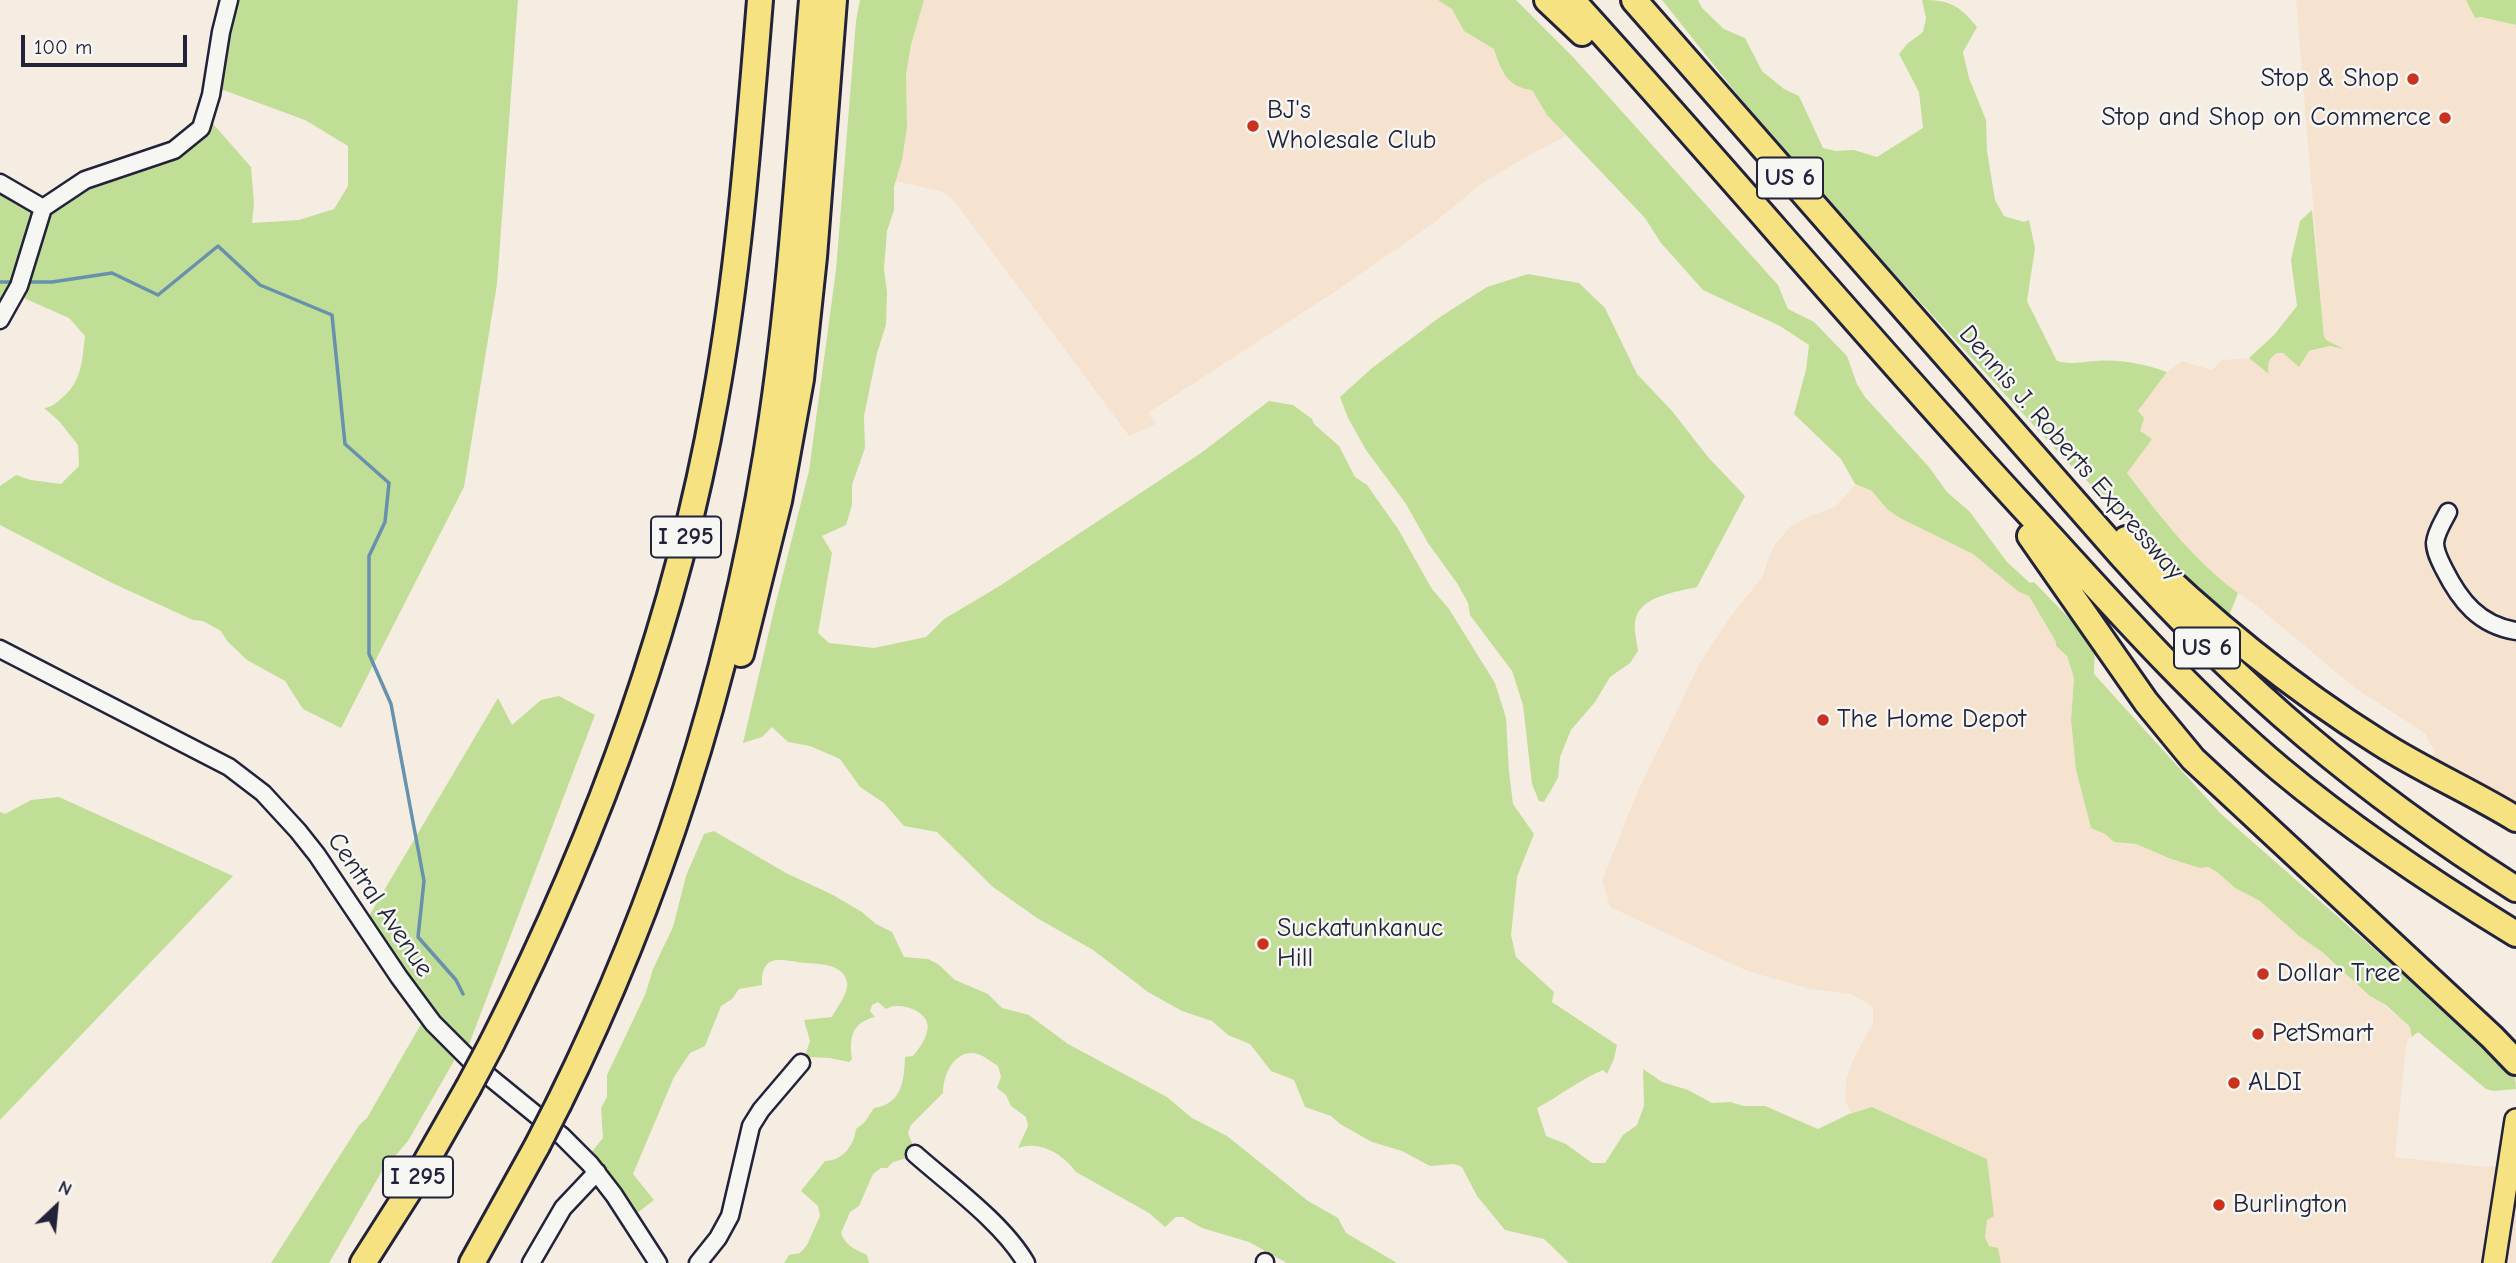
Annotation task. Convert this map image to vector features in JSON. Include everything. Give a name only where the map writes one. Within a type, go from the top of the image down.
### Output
[{"type":"highway","name":"I 295","points":[[363,1263],[414,1183],[468,1088],[546,932],[592,824],[635,711],[671,597],[708,440],[726,334],[743,188],[760,0]]},
{"type":"highway","name":"I 295","points":[[472,1263],[537,1146],[604,1008],[651,890],[686,788],[713,696],[733,618],[766,458],[783,323],[812,0]]},
{"type":"highway","points":[[651,890],[686,816],[738,662],[754,609],[779,501],[801,379],[836,0]]},
{"type":"highway","points":[[1547,0],[1698,141]]},
{"type":"highway","name":"US 6","points":[[1572,0],[1955,434],[2162,660],[2251,744],[2315,797],[2380,846],[2516,934]]},
{"type":"highway","name":"Dennis J. Roberts Expressway","points":[[1634,0],[2157,596],[2263,701],[2325,754],[2388,803],[2516,889]]},
{"type":"highway","points":[[1946,355],[2144,557],[2241,644],[2295,686],[2381,744],[2512,816]]},
{"type":"highway","points":[[1955,434],[2176,740],[2220,786],[2516,1062]]},
{"type":"highway","points":[[2451,999],[2491,1025],[2516,1029]]},
{"type":"main road","points":[[2494,1263],[2516,1119]]},
{"type":"street","points":[[0,320],[19,286],[43,208],[85,180],[174,150],[201,128],[211,95],[229,0]]},
{"type":"street","points":[[0,183],[43,208]]},
{"type":"street","points":[[2448,512],[2438,530],[2435,544],[2438,556],[2459,597],[2476,615],[2516,631]]},
{"type":"street","name":"Central Avenue","points":[[0,649],[229,767],[263,793],[292,823],[317,855],[406,987],[446,1038],[482,1072],[562,1136],[597,1172],[658,1263]]},
{"type":"street","points":[[698,1263],[718,1238],[730,1216],[751,1126],[802,1063]]},
{"type":"street","points":[[915,1154],[986,1215],[1014,1244],[1026,1263]]},
{"type":"street","points":[[531,1263],[563,1208],[597,1172]]},
{"type":"shaded area","points":[[924,0],[1438,0],[1452,9],[1464,31],[1495,49],[1501,71],[1532,90],[1547,115],[1566,136],[1481,184],[1435,222],[1336,291],[1148,413],[1156,424],[1129,436],[952,198],[940,191],[895,181],[907,127],[906,74]]},
{"type":"shaded area","points":[[2296,0],[2466,0],[2475,18],[2516,25],[2516,820],[2425,772],[2435,751],[2426,734],[2355,688],[2258,607],[2213,575],[2188,550],[2127,473],[2135,462],[2140,431],[2138,412],[2167,372],[2182,361],[2212,370],[2222,360],[2249,358],[2269,373],[2267,366],[2270,358],[2277,353],[2313,351],[2330,346],[2341,348],[2326,340],[2324,336]]},
{"type":"shaded area","points":[[1855,485],[1872,491],[1888,509],[1901,518],[1973,554],[2019,592],[2029,596],[2056,646],[2067,656],[2074,678],[2071,720],[2076,770],[2091,828],[2105,834],[2114,842],[2136,844],[2171,859],[2217,872],[2235,888],[2260,901],[2410,1027],[2413,1037],[2409,1037],[2406,1046],[2395,1157],[2487,1167],[2510,1164],[2516,1130],[2516,1263],[2001,1263],[1998,1248],[1989,1246],[1985,1237],[1987,1159],[1873,1107],[1851,1113],[1845,1100],[1846,1081],[1852,1062],[1873,1023],[1873,1007],[1851,994],[1810,989],[1747,971],[1610,907],[1602,880],[1636,795],[1700,663],[1728,620],[1762,577],[1773,547],[1791,526],[1835,507]]},
{"type":"green space","points":[[230,0],[518,0],[497,284],[464,487],[341,728],[303,709],[285,681],[247,660],[227,641],[221,631],[112,583],[0,525],[0,486],[16,475],[61,484],[79,466],[78,445],[59,421],[44,408],[57,402],[69,391],[78,377],[85,336],[69,318],[17,295],[0,321],[0,181],[40,205],[84,180],[176,149],[207,117],[251,167],[254,203],[252,223],[299,220],[334,209],[348,186],[348,146],[305,120],[215,87]]},
{"type":"green space","points":[[860,0],[924,0],[906,74],[907,127],[902,160],[894,187],[894,210],[887,231],[884,269],[887,292],[886,325],[877,353],[864,416],[865,448],[852,485],[852,505],[846,525],[822,536],[832,553],[818,633],[829,643],[874,648],[926,637],[944,619],[998,587],[1201,453],[1269,401],[1293,405],[1312,419],[1314,424],[1339,446],[1355,477],[1367,485],[1398,529],[1432,589],[1449,609],[1495,683],[1506,718],[1513,804],[1534,834],[1517,877],[1511,935],[1516,957],[1554,992],[1552,1002],[1617,1045],[1607,1074],[1603,1070],[1594,1074],[1537,1108],[1546,1136],[1566,1144],[1592,1163],[1605,1163],[1623,1135],[1637,1125],[1644,1106],[1643,1069],[1662,1082],[1688,1090],[1712,1103],[1765,1106],[1818,1129],[1849,1114],[1872,1107],[1987,1159],[1994,1216],[1987,1220],[1985,1237],[1989,1246],[1998,1248],[2001,1263],[1569,1263],[1544,1239],[1505,1230],[1477,1196],[1462,1167],[1454,1164],[1430,1166],[1402,1151],[1372,1142],[1331,1116],[1305,1107],[1294,1080],[1271,1071],[1250,1044],[1228,1035],[1212,1021],[1182,1011],[1148,992],[1093,950],[1037,918],[993,887],[937,832],[904,826],[884,803],[860,787],[840,759],[810,746],[788,742],[772,727],[762,737],[743,743],[809,471],[836,270],[856,21]]},
{"type":"green space","points":[[1438,0],[1516,0],[1573,57],[1778,285],[1788,309],[1814,322],[1847,356],[1865,397],[1929,467],[1947,492],[1970,512],[2007,562],[2030,583],[2034,582],[2095,645],[2094,674],[2220,813],[2464,1028],[2500,1051],[2512,1067],[2516,1089],[2486,1089],[2418,1032],[2412,1037],[2410,1027],[2386,1005],[2370,996],[2260,901],[2235,888],[2217,872],[2208,867],[2200,868],[2171,859],[2136,844],[2114,842],[2105,834],[2091,828],[2076,770],[2071,720],[2074,678],[2067,656],[2056,646],[2029,596],[2019,592],[1973,554],[1900,518],[1887,509],[1872,491],[1855,484],[1841,459],[1794,414],[1806,370],[1809,345],[1780,326],[1703,290],[1661,243],[1645,218],[1547,115],[1532,90],[1511,82],[1499,64],[1494,49],[1464,31],[1452,9]]},
{"type":"green space","points":[[1662,0],[1698,0],[1702,8],[1724,29],[1745,38],[1762,71],[1784,89],[1799,96],[1823,148],[1836,151],[1854,150],[1877,157],[1923,128],[1919,92],[1899,54],[1923,32],[1926,18],[1922,0],[1953,5],[1971,20],[1977,27],[1963,52],[1969,78],[1986,120],[1987,151],[1995,200],[2004,216],[2024,222],[2029,220],[2035,248],[2027,301],[2057,361],[2123,361],[2167,372],[2138,411],[2144,418],[2140,431],[2152,439],[2127,473],[2192,552],[2238,593],[2229,616],[2071,466],[1764,128]]},
{"type":"green space","points":[[2466,0],[2516,0],[2516,25],[2475,18]]},
{"type":"green space","points":[[2312,210],[2324,336],[2326,340],[2344,349],[2330,346],[2309,351],[2299,367],[2283,353],[2277,353],[2269,362],[2269,374],[2249,358],[2274,335],[2297,306],[2291,260],[2300,221]]},
{"type":"green space","points":[[1528,274],[1579,283],[1605,308],[1637,374],[1745,496],[1697,587],[1669,593],[1643,606],[1638,613],[1635,625],[1638,651],[1630,663],[1610,677],[1595,702],[1571,730],[1560,757],[1558,778],[1544,802],[1539,801],[1532,784],[1523,705],[1512,671],[1470,615],[1468,603],[1457,583],[1428,543],[1406,504],[1366,450],[1340,397],[1372,368],[1440,317],[1487,287]]},
{"type":"green space","points":[[559,696],[595,715],[468,1047],[464,1054],[458,1054],[408,1141],[382,1171],[329,1263],[271,1263],[360,1124],[367,1118],[425,1017],[363,926],[498,698],[512,725],[541,700]]},
{"type":"green space","points":[[59,797],[233,876],[0,1120],[0,812],[5,814],[31,800]]},
{"type":"green space","points":[[714,831],[786,873],[862,912],[876,924],[892,932],[904,957],[928,959],[938,964],[955,980],[988,994],[1002,1008],[1029,1015],[1068,1044],[1167,1097],[1192,1118],[1227,1136],[1308,1201],[1338,1218],[1346,1233],[1397,1263],[1287,1263],[1249,1242],[1202,1228],[1183,1217],[1176,1217],[1165,1227],[1149,1213],[1076,1172],[1058,1154],[1043,1147],[1018,1148],[1028,1126],[1026,1117],[1011,1106],[1006,1095],[997,1088],[1001,1077],[998,1066],[973,1053],[960,1056],[955,1061],[947,1073],[943,1093],[911,1125],[908,1133],[917,1155],[893,1162],[873,1174],[859,1206],[850,1212],[841,1233],[848,1244],[867,1255],[869,1263],[784,1263],[789,1255],[800,1253],[807,1245],[820,1216],[818,1206],[801,1191],[825,1161],[837,1158],[846,1151],[853,1141],[856,1129],[864,1123],[874,1108],[891,1102],[896,1096],[904,1075],[905,1057],[913,1056],[919,1049],[927,1024],[923,1016],[913,1009],[896,1006],[886,1009],[878,1002],[872,1005],[870,1011],[875,1017],[861,1023],[854,1032],[851,1044],[852,1059],[849,1062],[808,1057],[806,1053],[810,1041],[804,1020],[832,1017],[844,995],[847,982],[841,971],[823,964],[780,960],[774,960],[765,967],[762,985],[739,989],[732,999],[721,1006],[705,1046],[690,1053],[674,1077],[633,1174],[654,1200],[627,1221],[586,1159],[603,1138],[601,1108],[607,1097],[607,1075],[645,995],[653,969],[673,927],[686,876],[704,834]]},
{"type":"waterway","points":[[30,282],[52,282],[112,273],[158,295],[218,246],[260,285],[332,315],[345,444],[389,483],[385,522],[369,556],[369,654],[391,704],[424,881],[418,937],[456,980],[463,994]]},
{"type":"waterway","points":[[0,282],[11,282]]},
{"type":"place","name":"Stop & Shop","points":[[2413,79]]},
{"type":"place","name":"Stop and Shop on Commerce","points":[[2445,118]]},
{"type":"place","name":"BJ's Wholesale Club","points":[[1253,126]]},
{"type":"place","name":"The Home Depot","points":[[1823,720]]},
{"type":"place","name":"Suckatunkanuc Hill","points":[[1263,944]]},
{"type":"place","name":"Dollar Tree","points":[[2263,974]]},
{"type":"place","name":"PetSmart","points":[[2258,1034]]},
{"type":"place","name":"ALDI","points":[[2234,1083]]},
{"type":"place","name":"Burlington","points":[[2219,1205]]}]
